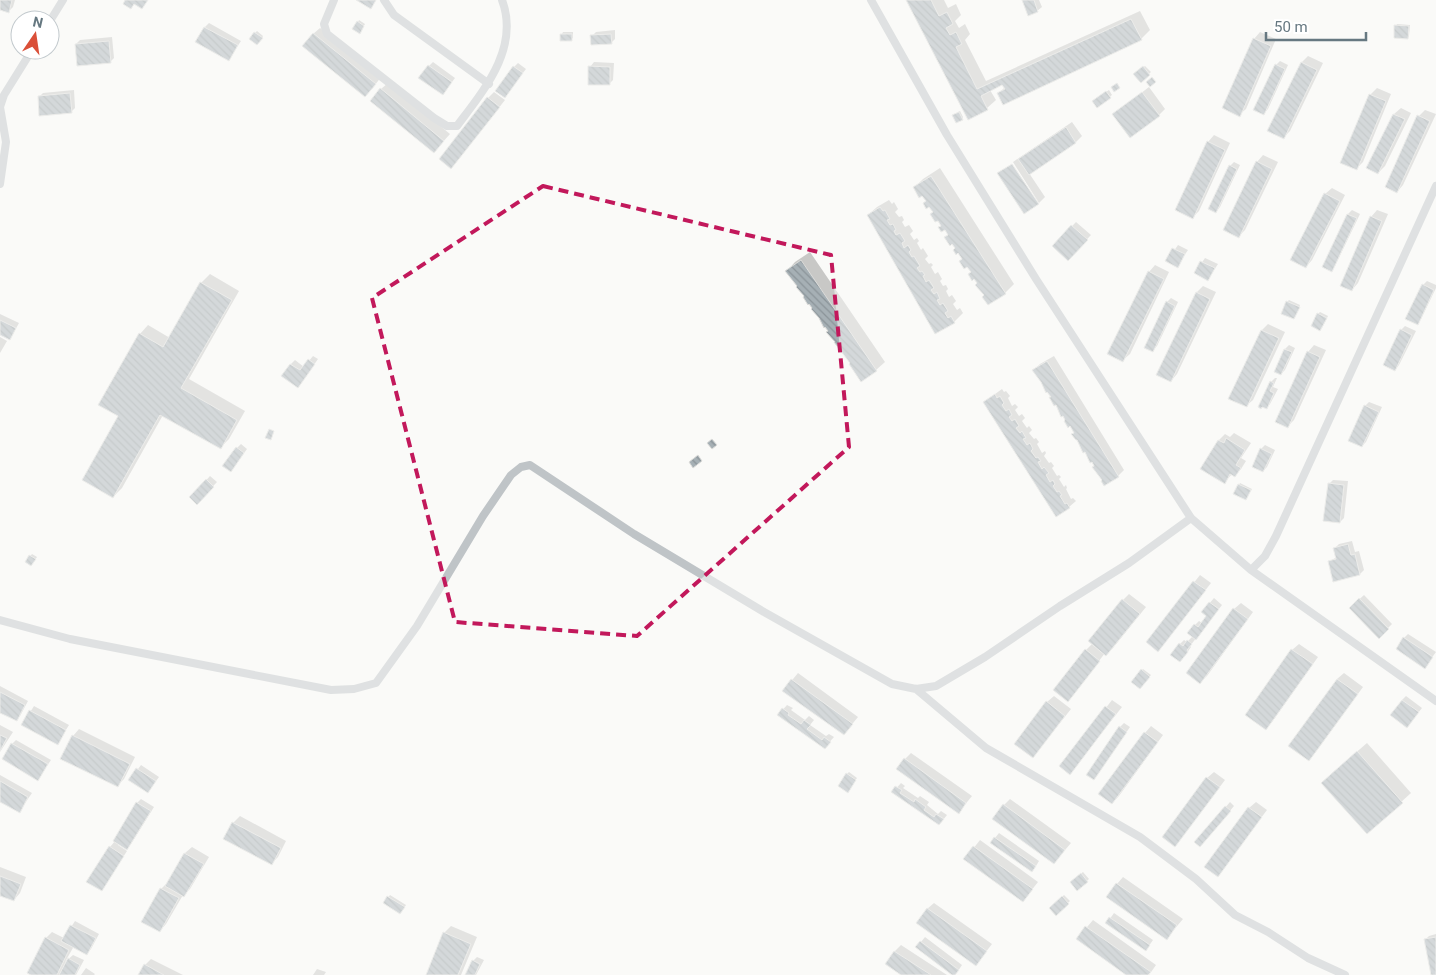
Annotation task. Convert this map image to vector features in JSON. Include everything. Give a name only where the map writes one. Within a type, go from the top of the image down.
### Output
[{"type":"lane","points":[[334,0],[324,24],[327,34],[434,118],[448,126],[457,126],[489,84],[505,47],[506,11],[502,0]]},
{"type":"lane","points":[[384,0],[394,15],[489,84]]},
{"type":"lane","points":[[871,0],[952,143],[1191,518],[1251,570],[1436,701]]},
{"type":"lane","points":[[0,184],[6,142],[0,107],[4,95],[26,60]]},
{"type":"lane","points":[[1251,570],[1264,556],[1276,536],[1436,186]]},
{"type":"lane","points":[[0,620],[70,639],[331,690],[354,689],[376,683],[417,626],[483,516],[511,475],[521,467],[530,465],[634,534],[756,607],[892,684],[916,689],[936,686],[985,657],[1060,606],[1129,563],[1191,518]]},
{"type":"lane","points":[[916,689],[986,748],[1140,837],[1196,879],[1235,915],[1268,932],[1308,958],[1345,975]]},
{"type":"highlighted area","points":[[543,186],[831,255],[849,447],[637,636],[455,622],[372,298]]},
{"type":"building","points":[[0,0],[12,0],[9,13],[0,10]]},
{"type":"building","points":[[125,0],[148,0],[142,9],[134,4],[131,9],[123,4]]},
{"type":"building","points":[[356,0],[376,0],[371,9]]},
{"type":"building","points":[[906,0],[931,0],[939,16],[947,12],[953,24],[946,28],[950,35],[956,32],[962,44],[956,47],[977,89],[1131,19],[1142,40],[1003,105],[997,93],[1005,89],[1002,85],[981,96],[988,110],[968,120]]},
{"type":"building","points":[[1022,0],[1034,0],[1038,12],[1028,16]]},
{"type":"building","points":[[357,21],[364,26],[360,34],[352,29]]},
{"type":"building","points":[[1394,25],[1409,26],[1408,39],[1394,38]]},
{"type":"building","points":[[204,27],[238,45],[229,61],[195,42]]},
{"type":"building","points":[[254,32],[263,38],[257,45],[249,39]]},
{"type":"building","points":[[313,33],[376,84],[365,97],[302,46]]},
{"type":"building","points":[[560,34],[572,34],[572,41],[560,41]]},
{"type":"building","points":[[611,34],[612,44],[591,45],[590,35]]},
{"type":"building","points":[[1253,38],[1271,46],[1240,117],[1222,108]]},
{"type":"building","points":[[109,41],[111,63],[77,66],[75,44]]},
{"type":"building","points":[[1301,62],[1317,70],[1284,139],[1267,131]]},
{"type":"building","points":[[1275,64],[1285,69],[1264,115],[1253,110]]},
{"type":"building","points":[[428,65],[452,82],[443,95],[418,78]]},
{"type":"building","points":[[513,66],[523,73],[505,98],[495,91]]},
{"type":"building","points":[[588,66],[610,67],[610,85],[588,85]]},
{"type":"building","points":[[1143,66],[1150,75],[1141,83],[1133,74]]},
{"type":"building","points":[[1152,77],[1156,82],[1150,87],[1146,82]]},
{"type":"building","points":[[1117,83],[1120,88],[1114,92],[1111,87]]},
{"type":"building","points":[[380,88],[444,141],[434,153],[370,101]]},
{"type":"building","points":[[1106,91],[1111,98],[1097,108],[1092,101]]},
{"type":"building","points":[[1142,92],[1160,116],[1130,138],[1112,114]]},
{"type":"building","points":[[70,93],[72,113],[39,116],[38,96]]},
{"type":"building","points":[[1369,94],[1386,101],[1357,170],[1340,163]]},
{"type":"building","points":[[487,97],[500,107],[451,169],[439,159]]},
{"type":"building","points":[[959,112],[963,120],[956,123],[952,115]]},
{"type":"building","points":[[1393,114],[1405,119],[1378,174],[1366,168]]},
{"type":"building","points":[[1417,115],[1430,121],[1397,193],[1385,187]]},
{"type":"building","points":[[1066,127],[1076,143],[1029,175],[1018,159]]},
{"type":"building","points":[[1207,141],[1225,150],[1193,219],[1175,210]]},
{"type":"building","points":[[1256,161],[1272,169],[1239,238],[1223,230]]},
{"type":"building","points":[[1012,164],[1039,204],[1024,214],[997,173]]},
{"type":"building","points":[[1229,165],[1237,169],[1216,213],[1208,209]]},
{"type":"building","points":[[931,176],[1006,294],[988,305],[982,297],[984,295],[975,285],[977,283],[974,279],[972,281],[968,274],[971,272],[967,267],[964,269],[959,261],[962,259],[958,253],[956,255],[953,250],[955,248],[952,244],[950,246],[944,237],[948,235],[945,230],[941,232],[938,227],[941,226],[938,221],[935,222],[930,214],[933,212],[929,207],[926,209],[923,203],[926,201],[922,196],[919,198],[913,187]]},
{"type":"building","points":[[1324,193],[1340,201],[1306,268],[1290,260]]},
{"type":"building","points":[[880,207],[883,211],[885,210],[890,219],[887,220],[890,225],[893,224],[896,235],[900,233],[905,241],[902,243],[904,248],[908,245],[911,250],[909,252],[920,266],[917,268],[925,275],[923,276],[926,282],[929,280],[934,288],[931,290],[934,294],[937,292],[940,299],[937,300],[940,305],[943,303],[948,311],[945,313],[948,318],[951,316],[955,323],[935,334],[867,215]]},
{"type":"building","points":[[1347,214],[1357,218],[1332,272],[1322,267]]},
{"type":"building","points":[[1370,216],[1382,221],[1352,291],[1340,286]]},
{"type":"building","points":[[1071,225],[1088,240],[1068,261],[1052,246]]},
{"type":"building","points":[[1172,248],[1185,254],[1178,268],[1165,261]]},
{"type":"building","points":[[801,260],[877,371],[861,382],[850,363],[826,332],[828,331],[824,328],[804,296],[785,271]]},
{"type":"building","points":[[1200,261],[1215,268],[1208,281],[1194,273]]},
{"type":"building","points":[[1148,271],[1164,279],[1123,362],[1107,354]]},
{"type":"building","points":[[200,282],[232,300],[181,388],[237,420],[221,449],[160,415],[113,498],[82,480],[118,416],[98,405],[139,333],[163,347]]},
{"type":"building","points":[[1422,284],[1434,290],[1418,325],[1405,319]]},
{"type":"building","points":[[1196,292],[1210,299],[1171,382],[1156,375]]},
{"type":"building","points":[[1166,301],[1175,306],[1153,352],[1144,348]]},
{"type":"building","points":[[1286,301],[1300,307],[1294,319],[1281,314]]},
{"type":"building","points":[[1317,313],[1327,318],[1320,331],[1311,326]]},
{"type":"building","points":[[0,320],[16,328],[10,340],[0,335]]},
{"type":"building","points":[[1400,329],[1412,335],[1395,371],[1383,365]]},
{"type":"building","points":[[1261,330],[1279,338],[1247,407],[1228,399]]},
{"type":"building","points":[[1284,349],[1292,352],[1281,375],[1274,372]]},
{"type":"building","points":[[1307,351],[1320,357],[1288,428],[1275,422]]},
{"type":"building","points":[[308,359],[315,364],[298,388],[281,376],[290,364],[300,370]]},
{"type":"building","points":[[1047,361],[1119,477],[1104,486],[1102,480],[1092,467],[1094,466],[1092,462],[1090,463],[1085,452],[1083,453],[1077,440],[1071,434],[1074,433],[1070,426],[1068,428],[1063,416],[1061,417],[1056,405],[1054,406],[1049,397],[1051,397],[1046,393],[1032,370]]},
{"type":"building","points":[[1270,381],[1274,383],[1270,391],[1274,393],[1267,409],[1262,407],[1261,409],[1258,407]]},
{"type":"building","points":[[995,394],[997,398],[1000,396],[1006,411],[1009,409],[1012,415],[1009,417],[1012,421],[1015,419],[1019,426],[1016,428],[1020,433],[1022,431],[1026,438],[1023,439],[1027,445],[1030,443],[1033,449],[1031,451],[1041,461],[1038,462],[1042,469],[1044,467],[1049,473],[1046,475],[1050,482],[1053,480],[1055,484],[1053,486],[1057,492],[1059,491],[1065,504],[1067,503],[1070,508],[1056,517],[983,402]]},
{"type":"building","points":[[1364,405],[1379,412],[1362,447],[1348,441]]},
{"type":"building","points":[[269,429],[274,431],[271,440],[265,438]]},
{"type":"building","points":[[1226,438],[1245,450],[1236,465],[1241,468],[1235,477],[1230,474],[1225,484],[1200,469],[1218,440],[1224,443]]},
{"type":"building","points":[[712,439],[717,445],[712,449],[707,443]]},
{"type":"building","points":[[236,447],[244,453],[231,472],[222,466]]},
{"type":"building","points":[[1260,448],[1272,454],[1263,472],[1252,467]]},
{"type":"building","points":[[698,455],[702,461],[693,468],[689,462]]},
{"type":"building","points":[[206,479],[214,487],[197,505],[189,497]]},
{"type":"building","points":[[1328,483],[1344,485],[1340,523],[1323,521]]},
{"type":"building","points":[[1238,484],[1251,490],[1246,500],[1233,494]]},
{"type":"building","points":[[1348,544],[1351,555],[1355,554],[1360,575],[1333,582],[1328,561],[1336,559],[1333,548]]},
{"type":"building","points":[[29,555],[36,559],[31,566],[25,562]]},
{"type":"building","points":[[1193,581],[1206,590],[1158,652],[1146,642]]},
{"type":"building","points":[[1359,598],[1389,629],[1379,639],[1349,608]]},
{"type":"building","points":[[1122,599],[1140,614],[1106,656],[1088,641]]},
{"type":"building","points":[[1209,602],[1219,609],[1196,640],[1187,633],[1194,624],[1198,627],[1206,616],[1201,612]]},
{"type":"building","points":[[1233,608],[1248,619],[1200,684],[1186,673]]},
{"type":"building","points":[[1403,637],[1433,657],[1425,669],[1396,649]]},
{"type":"building","points":[[1187,640],[1192,644],[1180,662],[1170,655],[1179,643],[1183,646]]},
{"type":"building","points":[[1085,649],[1100,661],[1068,702],[1053,690]]},
{"type":"building","points":[[1291,649],[1313,664],[1266,730],[1245,715]]},
{"type":"building","points":[[1141,669],[1150,677],[1140,689],[1131,682]]},
{"type":"building","points":[[791,679],[853,724],[844,735],[782,691]]},
{"type":"building","points":[[1337,679],[1358,694],[1309,761],[1288,746]]},
{"type":"building","points":[[0,692],[25,705],[17,721],[0,713]]},
{"type":"building","points":[[1402,700],[1419,712],[1407,728],[1390,715]]},
{"type":"building","points":[[1046,701],[1065,716],[1033,758],[1014,744]]},
{"type":"building","points":[[1105,706],[1116,714],[1070,775],[1059,766]]},
{"type":"building","points":[[782,708],[801,724],[804,720],[811,725],[807,729],[822,740],[824,737],[831,742],[825,749],[777,715]]},
{"type":"building","points":[[29,710],[66,730],[58,745],[21,725]]},
{"type":"building","points":[[1119,726],[1127,732],[1094,780],[1086,775]]},
{"type":"building","points":[[1144,732],[1158,742],[1112,804],[1098,794]]},
{"type":"building","points":[[0,735],[7,738],[0,751]]},
{"type":"building","points":[[72,735],[130,764],[118,787],[60,759]]},
{"type":"building","points":[[11,743],[48,764],[38,781],[2,759]]},
{"type":"building","points":[[1357,751],[1403,803],[1367,834],[1321,783]]},
{"type":"building","points":[[904,758],[966,803],[959,814],[896,769]]},
{"type":"building","points":[[136,768],[156,781],[148,793],[128,780]]},
{"type":"building","points":[[846,773],[856,780],[848,793],[838,786]]},
{"type":"building","points":[[1206,777],[1220,787],[1175,847],[1162,837]]},
{"type":"building","points":[[0,781],[28,797],[20,813],[0,802]]},
{"type":"building","points":[[895,786],[902,790],[900,793],[914,802],[915,799],[926,807],[924,810],[934,817],[936,814],[944,819],[939,825],[891,792]]},
{"type":"building","points":[[136,802],[151,811],[127,850],[113,841]]},
{"type":"building","points":[[1003,804],[1065,850],[1054,864],[992,819]]},
{"type":"building","points":[[1225,806],[1231,811],[1200,847],[1194,842]]},
{"type":"building","points":[[1248,807],[1262,817],[1218,877],[1204,867]]},
{"type":"building","points":[[232,822],[281,848],[272,865],[223,839]]},
{"type":"building","points":[[994,837],[1036,866],[1032,872],[990,843]]},
{"type":"building","points":[[109,846],[124,856],[102,891],[86,882]]},
{"type":"building","points":[[973,846],[1033,889],[1023,902],[963,859]]},
{"type":"building","points":[[184,853],[204,864],[184,897],[165,886]]},
{"type":"building","points":[[1081,873],[1088,882],[1077,891],[1070,882]]},
{"type":"building","points":[[0,876],[21,884],[14,901],[0,896]]},
{"type":"building","points":[[1116,883],[1177,925],[1167,940],[1106,897]]},
{"type":"building","points":[[160,888],[179,898],[160,932],[141,922]]},
{"type":"building","points":[[387,896],[405,907],[400,914],[383,903]]},
{"type":"building","points":[[1062,896],[1069,904],[1056,916],[1049,908]]},
{"type":"building","points":[[927,908],[987,951],[976,966],[916,923]]},
{"type":"building","points":[[1109,917],[1150,945],[1146,951],[1105,923]]},
{"type":"building","points":[[70,925],[96,938],[87,955],[61,941]]},
{"type":"building","points":[[1085,926],[1151,972],[1148,975],[1126,975],[1076,939]]},
{"type":"building","points":[[443,932],[471,944],[458,975],[426,975]]},
{"type":"building","points":[[45,937],[69,950],[57,975],[31,975],[27,973]]},
{"type":"building","points":[[1436,937],[1436,975],[1431,975],[1424,939]]},
{"type":"building","points":[[920,941],[959,970],[955,975],[952,975],[915,947]]},
{"type":"building","points":[[894,951],[931,975],[901,975],[885,964]]},
{"type":"building","points":[[68,958],[80,965],[75,975],[59,975]]},
{"type":"building","points":[[472,960],[480,964],[475,975],[465,975]]},
{"type":"building","points":[[144,964],[164,975],[138,975]]}]
